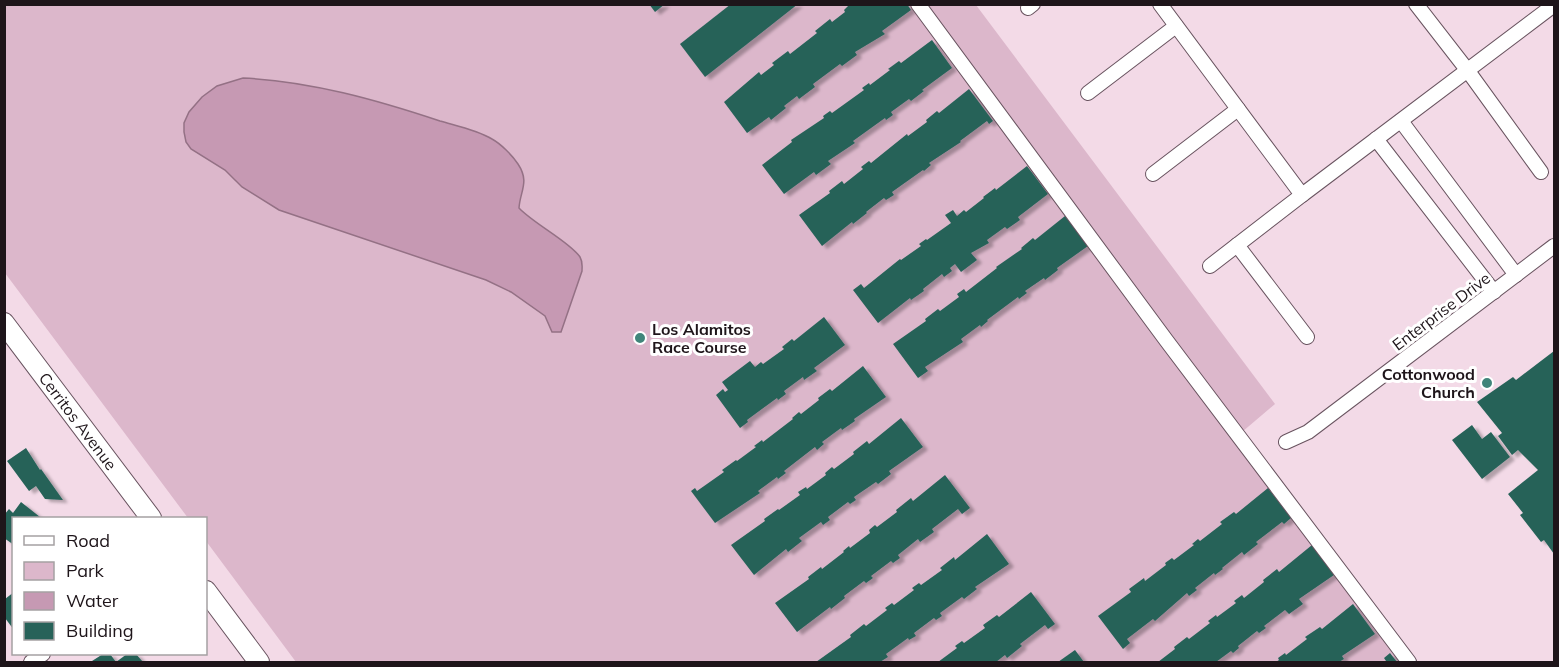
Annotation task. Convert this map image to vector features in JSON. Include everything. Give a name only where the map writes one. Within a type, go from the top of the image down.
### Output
[{"type":"main road","name":"Cerritos Avenue","points":[[4,323],[150,517]]},
{"type":"main road","points":[[207,592],[259,663]]},
{"type":"street","points":[[918,4],[1166,340],[1409,663]]},
{"type":"street","points":[[1160,4],[1302,195]]},
{"type":"street","points":[[1416,4],[1541,172]]},
{"type":"street","points":[[1210,266],[1551,9]]},
{"type":"street","points":[[1088,93],[1176,26]]},
{"type":"street","points":[[1153,174],[1238,109]]},
{"type":"street","points":[[1401,121],[1516,275]]},
{"type":"street","points":[[1376,139],[1494,292]]},
{"type":"street","points":[[1237,245],[1307,337]]},
{"type":"street","name":"Enterprise Drive","points":[[1286,442],[1308,432],[1554,246]]},
{"type":"green space","name":"Los Alamitos Race Course","points":[[4,5],[976,5],[1275,404],[1242,432],[1416,662],[296,662],[207,542],[207,517],[187,517],[5,273]]},
{"type":"water","points":[[243,78],[318,87],[368,99],[473,131],[499,144],[522,170],[524,181],[519,208],[568,245],[582,261],[582,271],[561,332],[552,332],[545,316],[511,292],[486,280],[279,210],[242,187],[225,170],[191,149],[186,142],[184,132],[184,123],[189,112],[202,97],[217,86]]},
{"type":"building","points":[[649,4],[665,4],[655,12]]},
{"type":"building","points":[[731,4],[798,4],[705,77],[680,44]]},
{"type":"building","points":[[850,4],[907,4],[911,10],[882,31],[885,34],[855,52],[857,55],[842,66],[840,64],[813,84],[815,87],[799,99],[797,96],[784,106],[786,108],[771,120],[769,117],[747,133],[724,102],[759,72],[761,75],[788,51],[790,54],[817,33],[815,31],[830,19],[832,22],[845,12],[844,10]]},
{"type":"building","points":[[932,40],[952,68],[911,101],[909,99],[891,112],[893,115],[886,120],[885,118],[853,141],[855,143],[828,161],[831,164],[816,175],[814,172],[784,194],[762,165],[792,142],[791,140],[824,118],[823,116],[830,111],[832,113],[864,90],[862,88],[869,83],[870,85],[890,70],[888,69],[899,61],[901,63]]},
{"type":"building","points":[[969,89],[993,121],[989,124],[987,121],[929,163],[931,165],[924,171],[892,192],[894,195],[886,200],[884,198],[822,246],[799,215],[830,193],[829,191],[842,181],[844,184],[863,169],[861,167],[869,161],[871,163]]},
{"type":"building","points":[[1027,166],[1048,194],[1018,217],[1020,220],[1007,229],[1005,227],[987,240],[989,243],[971,253],[977,260],[961,272],[955,264],[950,268],[952,271],[944,277],[942,274],[923,289],[924,291],[911,300],[910,298],[878,323],[853,290],[861,284],[864,288],[900,259],[921,246],[919,244],[951,223],[945,215],[953,210],[957,216],[964,210],[966,212]]},
{"type":"building","points":[[1065,216],[1088,246],[1057,268],[1058,270],[1045,280],[1044,278],[1025,291],[1027,293],[1019,299],[1018,297],[981,327],[980,325],[961,339],[963,342],[925,367],[928,371],[918,378],[893,344],[926,321],[925,319],[938,309],[940,311],[959,297],[957,294],[964,289],[966,292],[1033,238],[1035,240]]},
{"type":"building","points":[[824,317],[845,345],[814,368],[817,371],[804,380],[803,377],[784,391],[786,394],[747,420],[748,422],[740,428],[716,395],[723,389],[725,392],[728,390],[722,382],[750,361],[755,367],[761,362],[763,364],[784,349],[782,347],[792,339],[794,341]]},
{"type":"building","points":[[1554,351],[1554,554],[1544,540],[1541,542],[1520,515],[1523,513],[1508,494],[1538,470],[1518,450],[1512,455],[1498,436],[1502,433],[1477,402],[1513,377],[1516,380]]},
{"type":"building","points":[[863,366],[886,397],[854,419],[855,421],[822,442],[824,444],[817,450],[815,447],[784,471],[786,473],[758,491],[760,493],[715,523],[691,491],[695,488],[697,491],[724,472],[722,470],[756,447],[754,446],[762,440],[763,442],[799,412],[801,414],[819,400],[818,398],[830,389],[832,391]]},
{"type":"building","points":[[901,418],[923,447],[889,471],[891,474],[878,484],[876,482],[854,497],[856,500],[850,504],[848,502],[828,517],[830,520],[823,525],[821,522],[799,538],[802,541],[788,552],[786,549],[754,575],[731,545],[800,495],[798,492],[806,487],[807,489],[826,475],[825,473],[832,467],[834,469],[867,441],[869,444]]},
{"type":"building","points":[[1472,425],[1482,439],[1491,432],[1510,457],[1482,479],[1452,440]]},
{"type":"building","points":[[26,448],[63,500],[45,499],[36,486],[29,491],[7,461]]},
{"type":"building","points":[[945,475],[970,508],[962,514],[958,509],[932,529],[934,532],[920,542],[918,539],[898,555],[900,558],[893,563],[891,561],[871,576],[873,578],[866,583],[864,581],[831,609],[830,607],[797,632],[775,603],[849,546],[850,548],[870,533],[869,530],[875,525],[877,527],[911,498],[913,501]]},
{"type":"building","points":[[1268,488],[1291,518],[1256,542],[1258,544],[1244,555],[1242,552],[1215,575],[1214,573],[1195,588],[1197,590],[1189,596],[1187,593],[1155,621],[1153,619],[1127,639],[1130,643],[1123,649],[1098,616],[1131,592],[1129,589],[1144,578],[1145,581],[1172,558],[1174,560],[1194,545],[1192,544],[1198,539],[1200,541],[1222,524],[1220,522],[1234,512],[1236,514]]},
{"type":"building","points":[[21,502],[40,517],[12,517],[12,544],[4,538],[4,515],[9,509],[13,513]]},
{"type":"building","points":[[987,534],[1009,564],[975,587],[977,589],[964,599],[962,597],[940,613],[942,616],[936,620],[934,618],[914,633],[916,636],[909,640],[908,638],[886,654],[888,657],[880,662],[816,662],[851,637],[850,635],[864,624],[866,626],[887,610],[885,608],[892,603],[894,605],[914,590],[912,588],[919,583],[921,585],[942,570],[940,568],[954,557],[955,560]]},
{"type":"building","points":[[1312,545],[1334,575],[1299,599],[1303,604],[1289,614],[1285,610],[1264,626],[1266,628],[1259,633],[1257,631],[1238,646],[1239,648],[1233,653],[1231,651],[1216,662],[1158,662],[1187,637],[1189,639],[1210,623],[1208,621],[1236,603],[1234,601],[1242,595],[1244,598],[1277,569],[1279,572]]},
{"type":"building","points":[[1031,592],[1055,624],[1048,629],[1045,625],[1020,644],[1022,646],[1007,658],[1005,655],[996,662],[938,662],[957,648],[955,646],[962,641],[964,643],[985,628],[983,625],[997,615],[999,617]]},
{"type":"building","points":[[12,594],[12,627],[5,618],[5,599]]},
{"type":"building","points":[[1353,604],[1375,634],[1342,656],[1344,659],[1339,662],[1276,662],[1278,658],[1285,653],[1286,655],[1307,639],[1305,637],[1320,627],[1322,629]]},
{"type":"building","points":[[1075,650],[1084,662],[1058,662]]},
{"type":"building","points":[[1390,653],[1397,662],[1384,662],[1386,661],[1384,658]]},
{"type":"building","points":[[101,655],[111,655],[116,662],[93,662]]},
{"type":"building","points":[[126,655],[137,655],[143,662],[116,662]]},
{"type":"place","name":"Los Alamitos Race Course","points":[[640,338]]},
{"type":"place","name":"Cottonwood Church","points":[[1487,383]]}]
